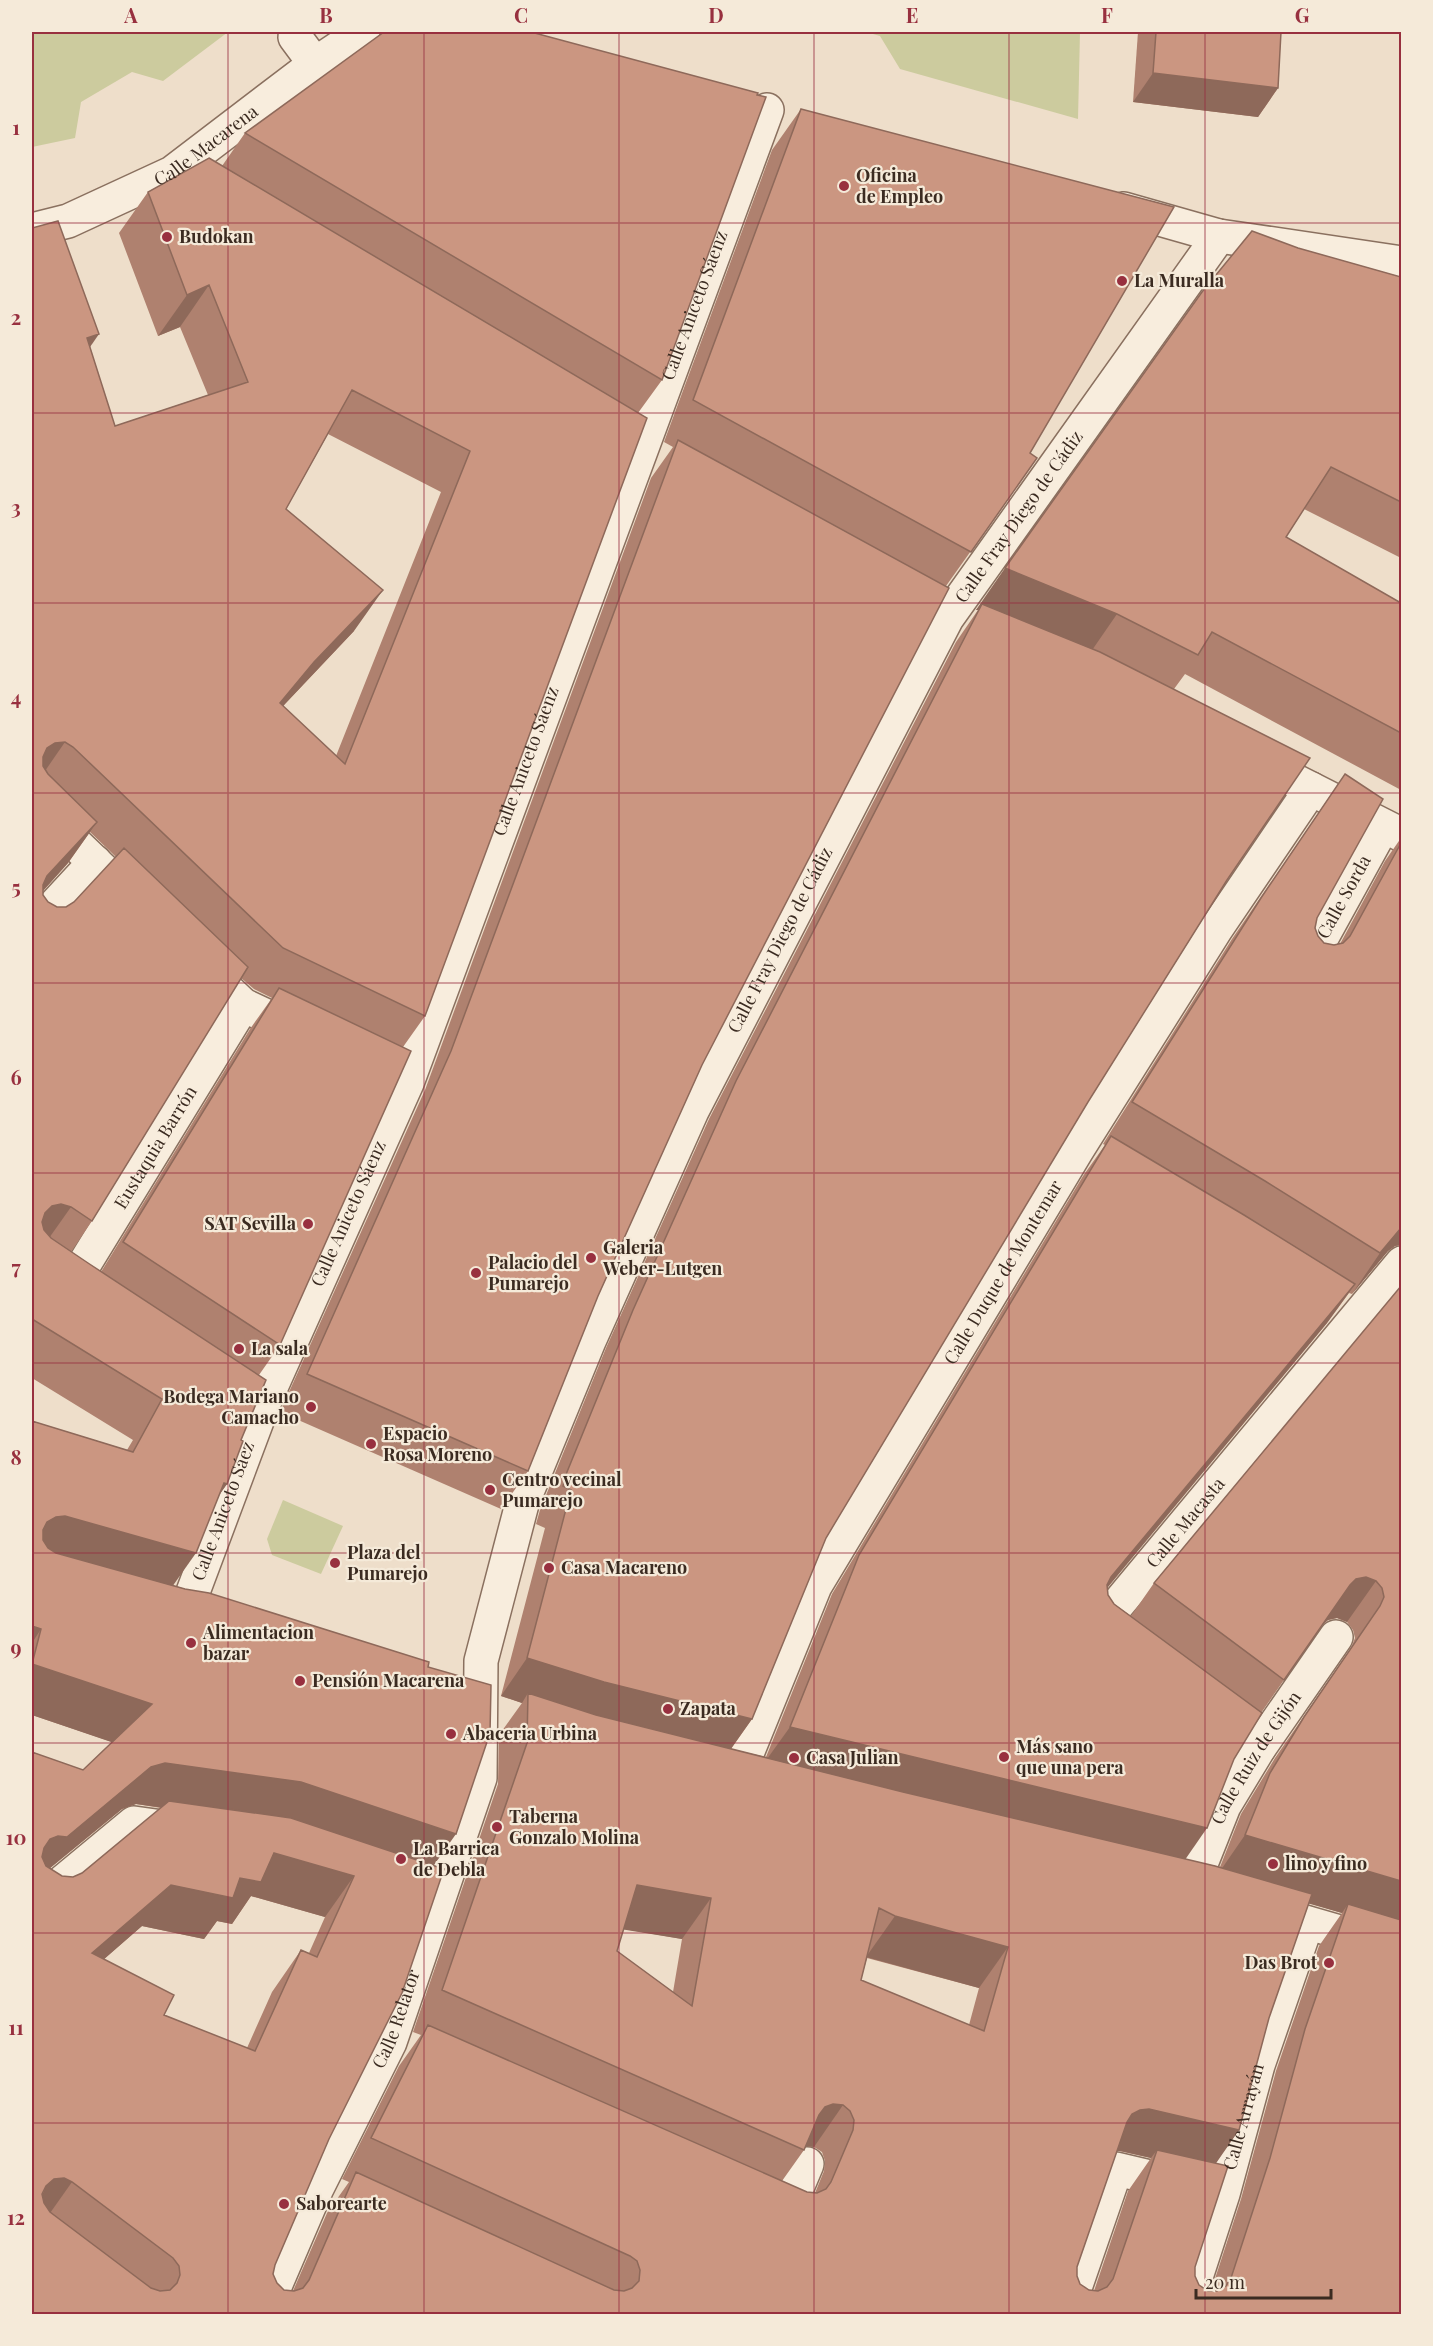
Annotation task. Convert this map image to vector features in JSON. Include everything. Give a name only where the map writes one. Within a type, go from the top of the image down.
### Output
[{"type":"street","name":"Calle Macarena","points":[[32,230],[68,221],[172,173],[315,64],[363,32]]},
{"type":"street","points":[[295,37],[315,64]]},
{"type":"street","points":[[733,101],[801,120]]},
{"type":"street","name":"Calle Aniceto Sáenz","points":[[253,1405],[407,1083],[767,110]]},
{"type":"street","points":[[172,173],[202,191]]},
{"type":"street","points":[[1094,201],[1218,236],[1401,263]]},
{"type":"street","name":"Calle Fray Diego de Cádiz","points":[[481,1708],[481,1661],[522,1503],[589,1341],[692,1111],[947,618],[1218,236]]},
{"type":"street","points":[[610,433],[671,468]]},
{"type":"street","points":[[916,602],[978,631]]},
{"type":"street","name":"Calle Sorda","points":[[1227,747],[1392,831],[1305,968]]},
{"type":"street","name":"Calle Duque de Montemar","points":[[737,1778],[815,1586],[1077,1150],[1216,929],[1311,789]]},
{"type":"street","points":[[32,802],[153,918]]},
{"type":"street","points":[[32,930],[95,862]]},
{"type":"street","points":[[177,941],[243,1005],[325,1044]]},
{"type":"street","name":"Eustaquia Barrón","points":[[69,1289],[243,1005]]},
{"type":"street","points":[[376,1068],[407,1083]]},
{"type":"street","points":[[1077,1150],[1107,1168]]},
{"type":"street","name":"Calle Macasta","points":[[1136,1656],[1098,1628],[1345,1312],[1401,1263]]},
{"type":"street","points":[[41,1270],[98,1308]]},
{"type":"street","name":"Calle Aniceto Sáez","points":[[150,1609],[196,1619],[253,1405]]},
{"type":"street","name":"Calle Ruiz de Gijón","points":[[1307,1923],[1180,1886],[1259,1748],[1336,1637]]},
{"type":"street","points":[[447,1698],[515,1719]]},
{"type":"street","points":[[1193,1698],[1259,1748]]},
{"type":"street","name":"Calle Relator","points":[[263,2314],[317,2188],[402,2047],[440,1899],[480,1778],[481,1708]]},
{"type":"street","points":[[704,1770],[770,1787]]},
{"type":"street","points":[[32,1896],[41,1900],[134,1823],[211,1834]]},
{"type":"street","points":[[408,1888],[440,1899]]},
{"type":"street","points":[[1307,1923],[1401,1950]]},
{"type":"street","name":"Calle Arrayán","points":[[1184,2314],[1223,2194],[1258,2065],[1307,1923]]},
{"type":"street","points":[[752,2202],[785,2216],[807,2164]]},
{"type":"street","points":[[1066,2314],[1116,2169],[1223,2194]]},
{"type":"street","points":[[317,2188],[348,2202]]},
{"type":"green space","points":[[32,32],[228,32],[163,81],[132,72],[81,102],[75,138],[32,147]]},
{"type":"green space","points":[[866,32],[1080,32],[1078,119],[900,69],[880,36]]},
{"type":"green space","points":[[283,1500],[343,1526],[321,1574],[272,1555],[267,1539]]},
{"type":"building","points":[[384,32],[531,32],[766,97],[662,380],[245,133]]},
{"type":"building","points":[[1156,32],[1281,32],[1278,88],[1153,73]]},
{"type":"building","points":[[801,109],[1174,207],[1030,453],[1037,458],[971,552],[693,400]]},
{"type":"building","points":[[209,158],[647,418],[425,1016],[283,948],[73,747],[65,742],[55,743],[47,748],[43,757],[43,766],[48,774],[97,822],[47,876],[43,885],[43,895],[48,902],[57,907],[66,907],[74,902],[124,848],[248,967],[92,1221],[71,1207],[61,1204],[52,1206],[45,1213],[42,1222],[44,1230],[51,1238],[88,1263],[266,1380],[241,1440],[243,1441],[227,1484],[224,1483],[196,1553],[65,1516],[56,1517],[47,1522],[43,1530],[43,1540],[48,1548],[56,1553],[185,1589],[209,1593],[429,1662],[428,1667],[491,1685],[490,1733],[456,1834],[301,1782],[165,1763],[151,1767],[67,1837],[58,1836],[50,1839],[44,1848],[42,1857],[46,1866],[62,1876],[73,1877],[82,1873],[169,1801],[291,1818],[444,1869],[402,1993],[329,2139],[275,2265],[273,2274],[277,2283],[284,2290],[294,2291],[303,2288],[309,2280],[356,2172],[614,2290],[624,2291],[632,2288],[639,2281],[640,2270],[637,2261],[630,2256],[371,2138],[428,2025],[807,2192],[817,2193],[826,2189],[831,2182],[853,2130],[854,2120],[850,2111],[843,2105],[833,2104],[825,2107],[819,2115],[804,2150],[442,1990],[527,1743],[528,1693],[596,1715],[903,1792],[1215,1866],[1312,1894],[1269,2018],[1239,2130],[1149,2109],[1132,2114],[1127,2122],[1077,2267],[1080,2284],[1089,2290],[1098,2291],[1107,2287],[1113,2279],[1157,2150],[1228,2166],[1195,2267],[1195,2276],[1199,2285],[1208,2291],[1217,2291],[1226,2286],[1231,2278],[1270,2158],[1305,2029],[1348,1904],[1401,1920],[1401,2314],[32,2314],[32,1752],[83,1770],[152,1704],[32,1664],[41,1629],[32,1626],[32,1421],[133,1452],[162,1399],[32,1319],[32,228],[58,221],[99,334],[87,338],[115,426],[248,382],[209,285],[187,295],[148,192]],"holes":[[[352,390],[470,451],[345,764],[280,703],[314,662],[383,590],[286,509]],[[274,1853],[354,1876],[317,1957],[301,1950],[255,2051],[164,2015],[174,1995],[92,1953],[171,1885],[233,1898],[240,1878],[261,1882]],[[637,1885],[711,1898],[692,2006],[617,1951]],[[879,1908],[895,1916],[1008,1947],[984,2031],[861,1980]],[[64,2178],[72,2182],[173,2258],[179,2266],[180,2275],[177,2283],[170,2290],[160,2291],[151,2288],[50,2212],[44,2203],[42,2194],[46,2186],[54,2179]]]},
{"type":"building","points":[[1252,231],[1298,248],[1401,277],[1401,502],[1331,467],[1286,537],[1401,603],[1401,733],[1212,632],[1198,655],[1117,614],[1005,568],[1202,292]]},
{"type":"building","points":[[678,440],[949,588],[702,1065],[598,1296],[528,1471],[307,1374],[451,1051]]},
{"type":"building","points":[[982,604],[1100,652],[1310,758],[1227,880],[1088,1102],[826,1538],[752,1719],[604,1682],[527,1658],[571,1490],[563,1486],[567,1472],[633,1310],[736,1081]]},
{"type":"building","points":[[1345,774],[1383,799],[1317,918],[1315,928],[1324,943],[1334,945],[1343,943],[1350,936],[1401,843],[1401,1228],[1380,1253],[1132,1102],[1261,898]]},
{"type":"building","points":[[279,988],[411,1051],[280,1345],[123,1242]]},
{"type":"building","points":[[1111,1136],[1355,1284],[1111,1577],[1107,1585],[1108,1595],[1114,1604],[1262,1713],[1234,1759],[1207,1828],[790,1727],[859,1555]]},
{"type":"building","points":[[1401,1286],[1401,1881],[1245,1835],[1270,1773],[1304,1717],[1380,1606],[1384,1597],[1382,1588],[1376,1581],[1366,1577],[1356,1579],[1284,1680],[1154,1583]]},
{"type":"place","name":"Oficina de Empleo","points":[[844,186]]},
{"type":"place","name":"Budokan","points":[[167,237]]},
{"type":"place","name":"La Muralla","points":[[1122,281]]},
{"type":"place","name":"SAT Sevilla","points":[[308,1224]]},
{"type":"place","name":"Galeria Weber-Lutgen","points":[[591,1258]]},
{"type":"place","name":"Palacio del Pumarejo","points":[[476,1273]]},
{"type":"place","name":"La sala","points":[[239,1349]]},
{"type":"place","name":"Bodega Mariano Camacho","points":[[311,1407]]},
{"type":"place","name":"Espacio Rosa Moreno","points":[[371,1444]]},
{"type":"place","name":"Centro vecinal Pumarejo","points":[[490,1490]]},
{"type":"place","name":"Plaza del Pumarejo","points":[[335,1563]]},
{"type":"place","name":"Casa Macareno","points":[[549,1568]]},
{"type":"place","name":"Alimentacion bazar","points":[[191,1643]]},
{"type":"place","name":"Pensión Macarena","points":[[300,1681]]},
{"type":"place","name":"Zapata","points":[[668,1709]]},
{"type":"place","name":"Abaceria Urbina","points":[[451,1734]]},
{"type":"place","name":"Más sano que una pera","points":[[1004,1757]]},
{"type":"place","name":"Casa Julian","points":[[794,1758]]},
{"type":"place","name":"Taberna Gonzalo Molina","points":[[497,1827]]},
{"type":"place","name":"La Barrica de Debla","points":[[401,1859]]},
{"type":"place","name":"lino y fino","points":[[1273,1864]]},
{"type":"place","name":"Das Brot","points":[[1329,1963]]},
{"type":"place","name":"Saborearte","points":[[284,2204]]}]
